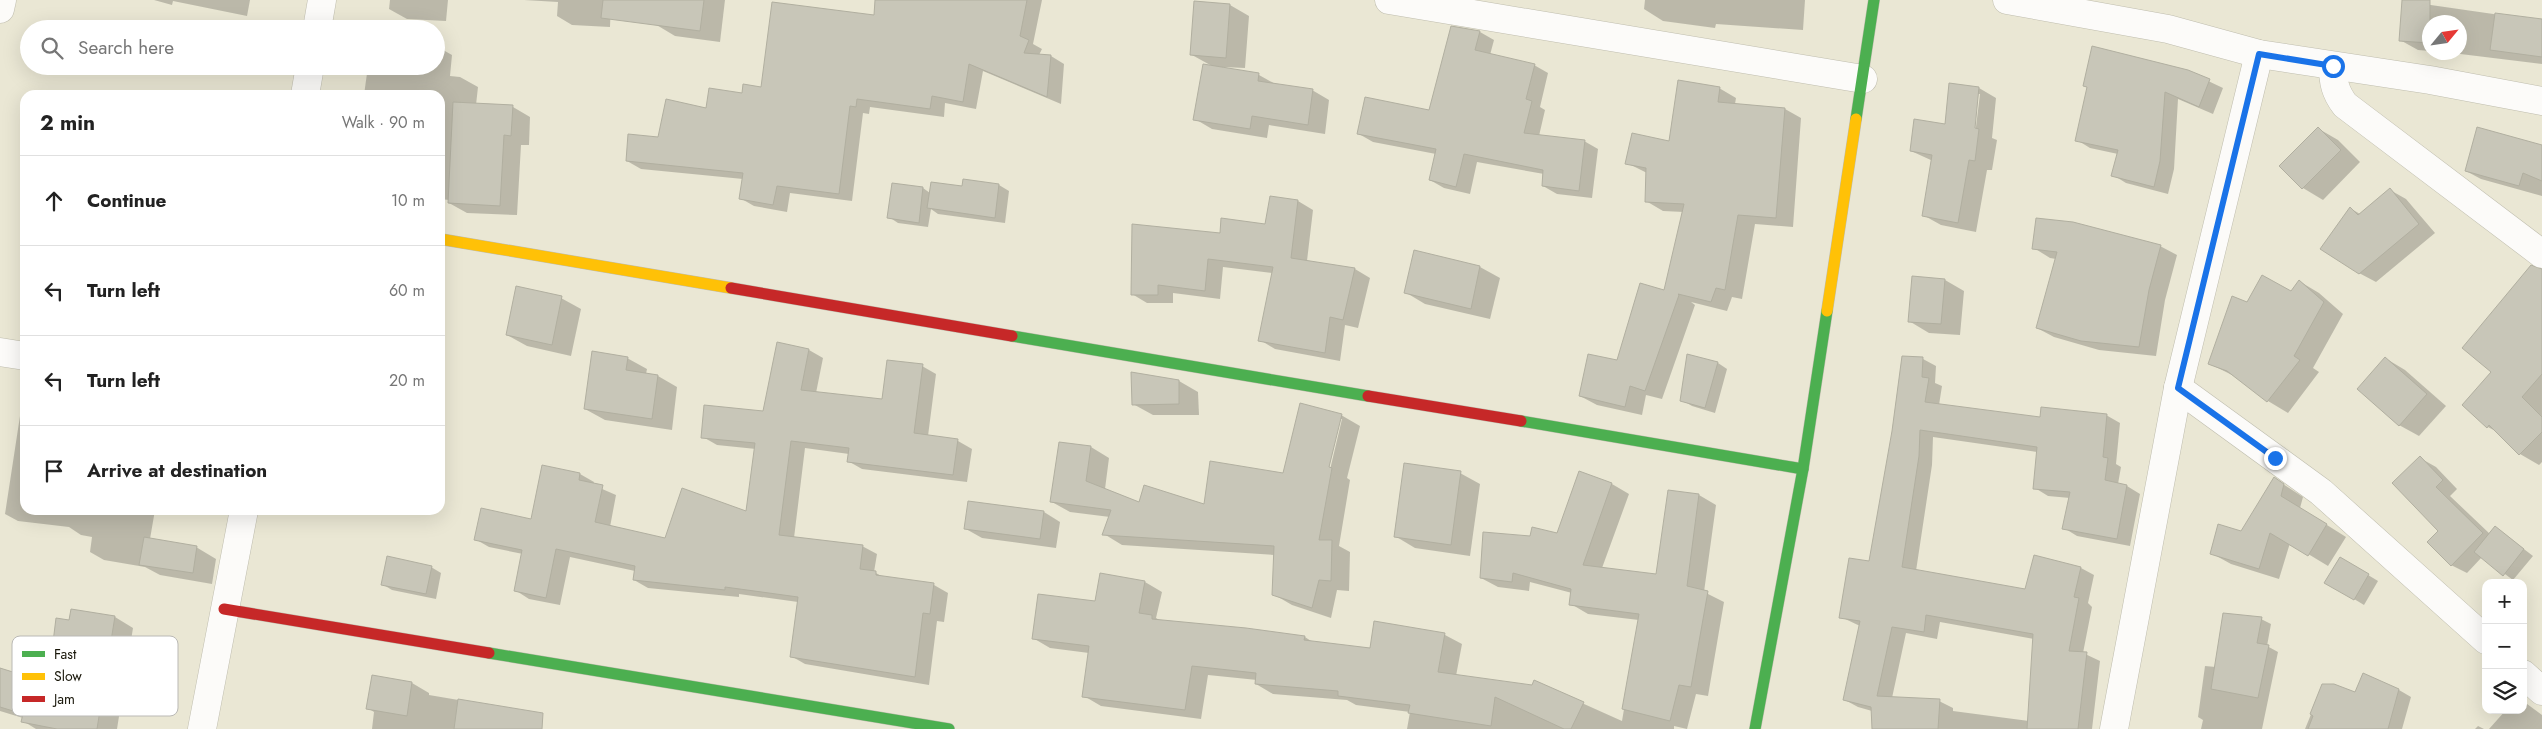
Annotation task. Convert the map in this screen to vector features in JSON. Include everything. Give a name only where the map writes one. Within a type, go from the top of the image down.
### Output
[{"type":"street","points":[[0,9],[2,0]]},
{"type":"street","points":[[319,20],[322,0]]},
{"type":"street","points":[[1390,0],[1863,79]]},
{"type":"street","points":[[1755,729],[1803,469],[1874,0]]},
{"type":"street","points":[[2007,0],[2168,29],[2259,54],[2430,80],[2542,101]]},
{"type":"street","points":[[2114,729],[2178,388],[2259,54]]},
{"type":"street","points":[[2333,66],[2335,88],[2345,105],[2542,254]]},
{"type":"street","points":[[306,90],[308,75]]},
{"type":"street","points":[[445,240],[1803,469]]},
{"type":"street","points":[[0,352],[20,355]]},
{"type":"street","points":[[2178,388],[2321,492],[2482,636]]},
{"type":"street","points":[[202,729],[243,515]]},
{"type":"street","points":[[224,609],[949,729]]},
{"type":"street","points":[[2527,677],[2542,690]]},
{"type":"building","points":[[603,0],[704,0],[700,31],[601,18]]},
{"type":"building","points":[[875,0],[1027,0],[1020,36],[1029,40],[1024,53],[1051,55],[1047,97],[969,64],[963,102],[932,96],[930,109],[857,99],[856,107],[850,106],[839,194],[777,186],[773,205],[739,199],[743,173],[626,161],[628,134],[658,137],[666,99],[706,108],[709,88],[742,93],[743,84],[761,87],[772,2],[874,15]]},
{"type":"building","points":[[2402,0],[2430,0],[2430,15],[2422,15],[2422,42],[2399,41]]},
{"type":"building","points":[[1194,1],[1230,4],[1226,58],[1190,55]]},
{"type":"building","points":[[2495,13],[2542,19],[2542,57],[2490,50]]},
{"type":"building","points":[[1451,26],[1480,31],[1475,50],[1535,64],[1526,99],[1532,101],[1524,133],[1585,140],[1579,191],[1542,186],[1543,170],[1464,154],[1456,187],[1429,180],[1436,149],[1357,134],[1365,97],[1429,110]]},
{"type":"building","points":[[2092,46],[2188,70],[2210,79],[2199,107],[2165,92],[2160,161],[2154,187],[2111,176],[2118,150],[2075,141],[2087,87],[2083,86]]},
{"type":"building","points":[[1203,64],[1259,73],[1258,81],[1313,89],[1308,125],[1252,116],[1250,129],[1193,120]]},
{"type":"building","points":[[1678,80],[1720,87],[1718,102],[1785,108],[1776,218],[1738,215],[1725,290],[1716,288],[1711,302],[1678,294],[1645,391],[1630,386],[1625,407],[1579,396],[1588,354],[1617,360],[1640,283],[1664,290],[1684,204],[1645,202],[1646,168],[1625,164],[1632,133],[1669,141]]},
{"type":"building","points":[[1949,83],[1979,87],[1975,128],[1979,129],[1975,161],[1969,160],[1958,223],[1922,216],[1932,155],[1910,151],[1914,119],[1945,124]]},
{"type":"building","points":[[453,102],[513,105],[511,136],[504,135],[500,206],[448,203]]},
{"type":"building","points":[[2318,127],[2341,150],[2302,189],[2279,166]]},
{"type":"building","points":[[2477,127],[2542,145],[2542,181],[2523,173],[2519,186],[2465,171]]},
{"type":"building","points":[[963,179],[999,184],[995,218],[927,208],[931,182],[962,186]]},
{"type":"building","points":[[892,183],[923,187],[919,223],[887,218]]},
{"type":"building","points":[[2390,188],[2419,224],[2359,274],[2320,249],[2350,207],[2358,215]]},
{"type":"building","points":[[1270,196],[1298,200],[1291,258],[1355,268],[1343,320],[1330,317],[1325,353],[1258,341],[1273,267],[1208,259],[1205,291],[1158,285],[1158,295],[1131,295],[1132,224],[1220,233],[1221,218],[1265,224]]},
{"type":"building","points":[[2036,218],[2073,222],[2161,245],[2149,290],[2139,347],[2081,341],[2036,328],[2057,252],[2032,249]]},
{"type":"building","points":[[1414,250],[1480,266],[1471,309],[1404,293]]},
{"type":"building","points":[[2531,265],[2542,269],[2542,374],[2522,397],[2542,417],[2542,432],[2519,455],[2489,425],[2487,428],[2462,405],[2491,372],[2462,348]]},
{"type":"building","points":[[2262,275],[2291,291],[2299,280],[2324,302],[2294,356],[2300,360],[2267,402],[2227,371],[2208,364],[2232,296],[2247,302]]},
{"type":"building","points":[[1912,276],[1945,279],[1941,324],[1908,322]]},
{"type":"building","points":[[516,286],[562,296],[552,345],[506,335]]},
{"type":"building","points":[[777,342],[809,349],[801,390],[882,399],[887,360],[923,364],[914,433],[958,439],[953,475],[847,462],[849,448],[791,441],[779,535],[863,545],[860,569],[876,571],[876,575],[934,583],[930,614],[923,613],[915,677],[790,657],[798,597],[725,587],[725,590],[633,580],[635,566],[556,549],[546,598],[514,591],[522,550],[474,540],[481,508],[531,519],[542,465],[580,473],[579,480],[603,485],[595,522],[665,538],[682,488],[746,511],[755,443],[701,438],[704,405],[763,411]]},
{"type":"building","points":[[592,351],[628,357],[626,370],[658,375],[652,419],[584,409]]},
{"type":"building","points":[[1687,354],[1718,362],[1705,408],[1680,401]]},
{"type":"building","points":[[1902,356],[1923,357],[1922,377],[1929,378],[1925,402],[2040,417],[2041,407],[2107,414],[2103,457],[2108,458],[2105,480],[2127,485],[2117,539],[2062,529],[2070,492],[2033,489],[2037,447],[1920,430],[1919,456],[1902,567],[2025,589],[2034,555],[2081,567],[2074,597],[2079,598],[2069,651],[2087,652],[2078,729],[2027,729],[2033,634],[1926,615],[1924,632],[1892,627],[1877,696],[1940,699],[1938,729],[1872,729],[1871,707],[1843,700],[1860,621],[1839,618],[1849,558],[1869,561],[1892,431]]},
{"type":"building","points":[[2385,357],[2427,394],[2399,426],[2357,389]]},
{"type":"building","points":[[1131,372],[1179,380],[1179,404],[1132,405]]},
{"type":"building","points":[[1300,403],[1342,414],[1329,467],[1332,468],[1319,540],[1332,540],[1331,581],[1319,580],[1312,608],[1272,595],[1274,546],[1102,535],[1111,510],[1050,502],[1059,442],[1091,446],[1086,481],[1139,502],[1144,485],[1204,504],[1210,461],[1283,473]]},
{"type":"building","points":[[2420,456],[2443,480],[2436,487],[2483,533],[2451,566],[2427,542],[2438,531],[2392,483]]},
{"type":"building","points":[[1404,463],[1461,471],[1451,545],[1394,537]]},
{"type":"building","points":[[1579,471],[1612,483],[1583,565],[1656,574],[1668,490],[1699,494],[1687,586],[1708,591],[1691,687],[1679,685],[1670,721],[1622,709],[1639,614],[1569,605],[1571,589],[1513,573],[1512,582],[1480,578],[1483,532],[1530,536],[1532,527],[1557,533]]},
{"type":"building","points":[[2274,477],[2284,484],[2281,496],[2327,524],[2308,556],[2270,533],[2259,569],[2210,554],[2218,524],[2241,531]]},
{"type":"building","points":[[968,501],[1044,511],[1040,539],[964,529]]},
{"type":"building","points":[[2495,526],[2524,549],[2503,576],[2474,552]]},
{"type":"building","points":[[144,537],[197,546],[193,573],[139,565]]},
{"type":"building","points":[[387,556],[432,566],[426,594],[381,585]]},
{"type":"building","points":[[2340,557],[2369,574],[2354,600],[2324,583]]},
{"type":"building","points":[[1100,573],[1145,581],[1139,613],[1152,615],[1152,619],[1246,628],[1305,636],[1304,640],[1370,648],[1374,621],[1445,633],[1438,672],[1532,685],[1534,680],[1584,702],[1571,729],[1564,729],[1495,697],[1491,726],[1408,713],[1410,705],[1338,696],[1338,691],[1255,684],[1256,673],[1192,666],[1185,710],[1082,697],[1089,646],[1032,639],[1038,594],[1095,601]]},
{"type":"building","points":[[71,609],[115,616],[112,636],[54,636],[56,618],[69,620]]},
{"type":"building","points":[[2223,613],[2262,617],[2257,643],[2269,645],[2258,698],[2211,689]]},
{"type":"building","points":[[0,668],[12,672],[12,711],[0,707]]},
{"type":"building","points":[[2363,673],[2399,689],[2388,729],[2308,729],[2313,716],[2310,714],[2322,684],[2334,684],[2355,692]]},
{"type":"building","points":[[372,675],[412,682],[407,716],[366,709]]},
{"type":"building","points":[[458,699],[543,713],[542,729],[454,729]]},
{"type":"building","points":[[22,716],[99,716],[97,729],[57,729],[21,722]]},
{"type":"traffic: fast","points":[[1856,119],[1874,0]]},
{"type":"traffic: fast","points":[[1755,729],[1803,469],[1827,311]]},
{"type":"traffic: fast","points":[[1012,336],[1368,396]]},
{"type":"traffic: fast","points":[[1521,421],[1803,469]]},
{"type":"traffic: fast","points":[[489,653],[949,729]]},
{"type":"traffic: slow","points":[[1827,311],[1856,119]]},
{"type":"traffic: slow","points":[[445,240],[731,288]]},
{"type":"traffic: jam","points":[[731,288],[1012,336]]},
{"type":"traffic: jam","points":[[1368,396],[1521,421]]},
{"type":"traffic: jam","points":[[224,609],[489,653]]},
{"type":"route","points":[[2275,458],[2178,388],[2259,54],[2333,66]]}]
